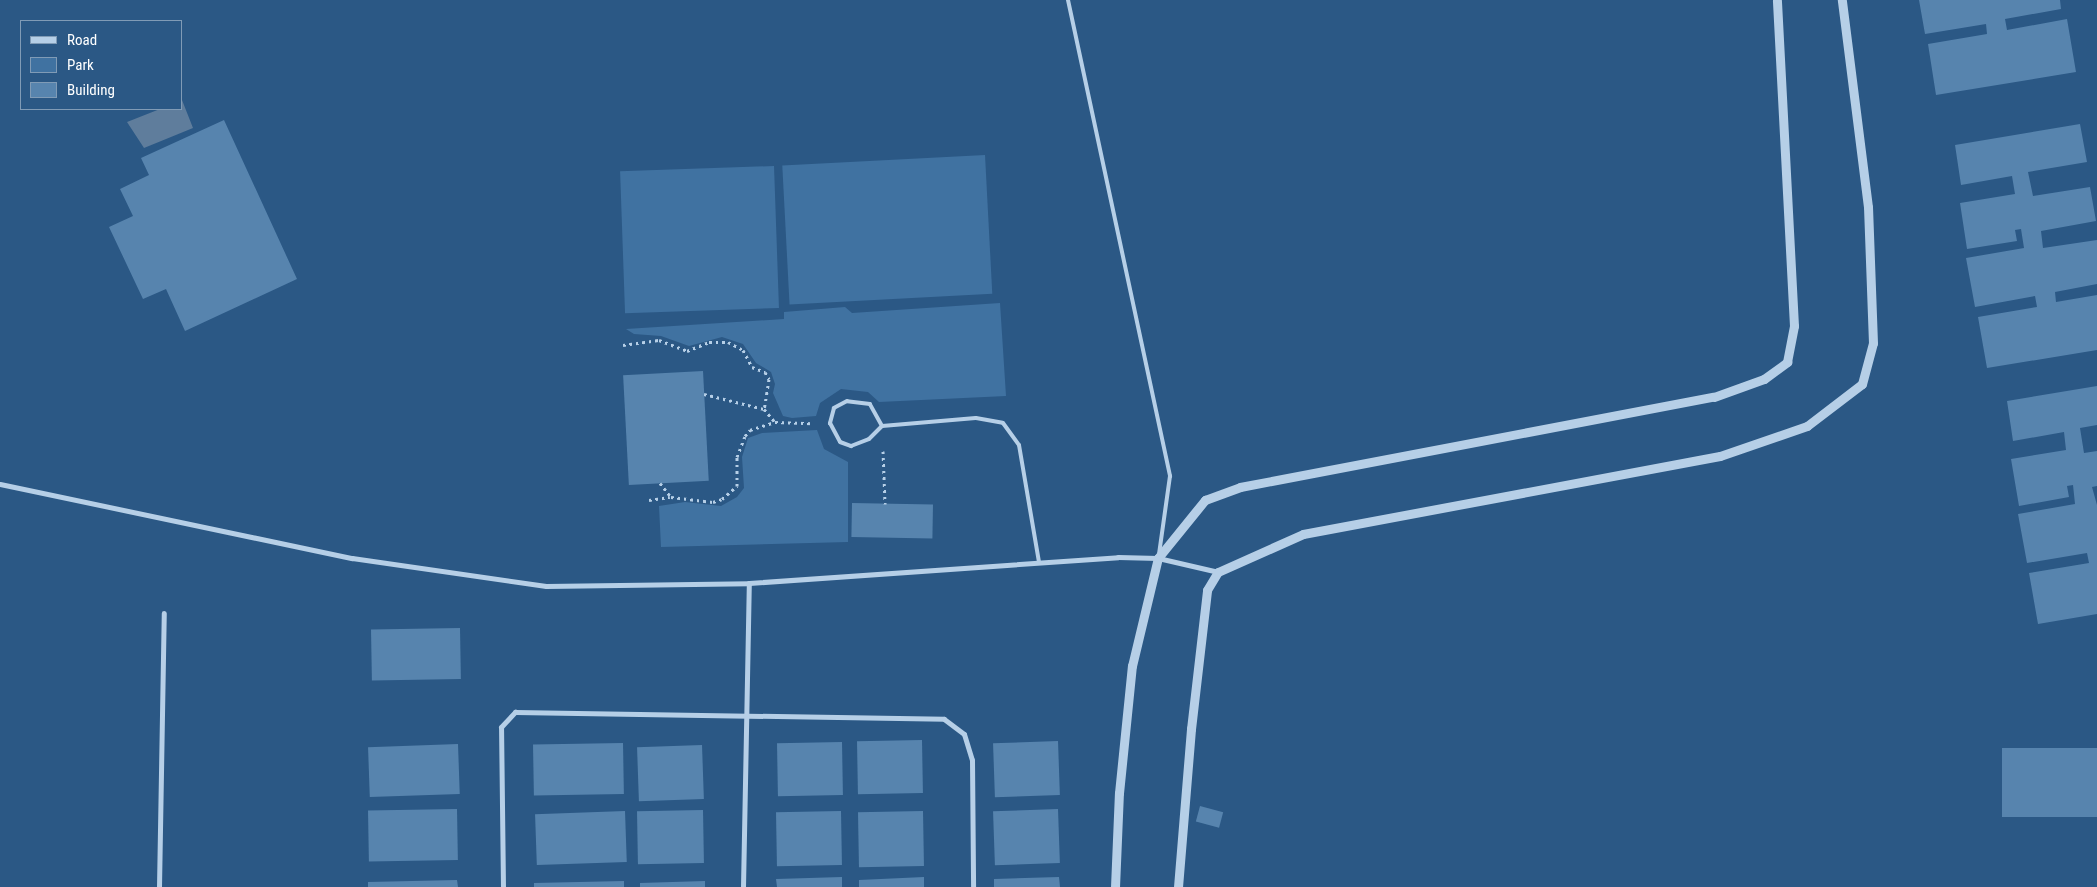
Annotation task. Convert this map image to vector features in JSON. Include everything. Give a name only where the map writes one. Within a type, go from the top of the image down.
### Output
[{"type":"street","points":[[1115,887],[1119,793],[1132,666],[1158,558],[1205,500],[1240,487],[1714,397],[1764,379],[1787,362],[1794,326],[1777,0]]},
{"type":"street","points":[[1178,887],[1190,729],[1207,590],[1218,572],[1302,534],[1720,456],[1807,426],[1862,384],[1873,343],[1868,207],[1842,0]]},
{"type":"street","points":[[0,484],[352,558],[546,586],[749,583],[1118,556],[1158,558],[1218,572]]},
{"type":"street","points":[[743,887],[749,583]]},
{"type":"street","points":[[159,887],[164,613]]},
{"type":"street","points":[[503,887],[501,726],[515,712],[944,719],[964,734],[972,760],[973,887]]},
{"type":"lane","points":[[1068,0],[1170,476],[1158,558]]},
{"type":"lane","points":[[882,426],[870,404],[847,401],[834,408],[830,423],[840,442],[851,446],[869,439],[882,426],[976,418],[1003,423],[1019,445],[1039,562]]},
{"type":"path","points":[[622,345],[659,340],[687,351],[709,342],[728,342],[743,350],[752,367],[765,372],[769,379],[764,409]]},
{"type":"path","points":[[704,394],[764,409],[774,422]]},
{"type":"path","points":[[649,500],[671,497],[713,502],[732,492],[737,486],[737,457],[745,436],[750,430],[774,422],[830,423]]},
{"type":"path","points":[[882,426],[885,504]]},
{"type":"path","points":[[660,483],[671,497]]},
{"type":"green space","points":[[985,155],[992,294],[790,304],[782,166]]},
{"type":"green space","points":[[774,166],[779,308],[625,313],[620,171]]},
{"type":"green space","points":[[1000,303],[1006,396],[879,402],[868,392],[841,389],[820,403],[816,416],[792,418],[783,416],[773,393],[775,384],[771,372],[756,363],[743,344],[722,337],[689,346],[661,336],[634,334],[626,329],[784,319],[784,312],[845,307],[852,313]]},
{"type":"green space","points":[[817,430],[824,449],[848,462],[848,542],[661,547],[659,506],[685,502],[721,506],[737,497],[744,488],[742,457],[748,438],[762,433]]},
{"type":"shaded area","points":[[182,100],[193,128],[144,148],[127,122],[157,110],[182,110]]},
{"type":"building","points":[[1919,0],[2060,0],[2061,9],[2005,19],[2007,30],[2067,19],[2076,72],[1936,95],[1928,44],[1987,34],[1986,24],[1925,34]]},
{"type":"building","points":[[224,120],[297,279],[185,331],[166,289],[143,299],[109,227],[133,216],[120,189],[149,175],[141,158]]},
{"type":"building","points":[[2080,124],[2087,162],[2028,172],[2033,196],[2090,187],[2096,221],[2041,231],[2043,248],[2097,240],[2097,284],[2055,292],[2056,302],[2097,295],[2097,350],[1987,368],[1978,317],[2037,307],[2035,296],[1975,307],[1966,258],[2024,248],[2021,229],[2015,230],[2017,241],[1967,249],[1960,203],[2015,194],[2012,176],[1961,185],[1955,145]]},
{"type":"building","points":[[703,371],[709,481],[629,485],[623,375]]},
{"type":"building","points":[[2097,386],[2097,425],[2080,428],[2084,453],[2097,451],[2097,486],[2092,487],[2097,505],[2097,614],[2038,624],[2029,573],[2089,563],[2087,553],[2027,563],[2018,514],[2075,504],[2073,485],[2067,486],[2069,497],[2019,506],[2011,459],[2066,450],[2064,432],[2013,441],[2007,401]]},
{"type":"building","points":[[852,503],[933,504],[932,538],[851,537]]},
{"type":"building","points":[[460,628],[461,679],[372,681],[371,630]]},
{"type":"building","points":[[922,740],[923,793],[858,794],[857,741]]},
{"type":"building","points":[[1058,741],[1060,795],[995,797],[993,743]]},
{"type":"building","points":[[842,742],[843,795],[778,796],[777,743]]},
{"type":"building","points":[[623,743],[624,794],[534,796],[533,745]]},
{"type":"building","points":[[458,744],[460,794],[370,797],[368,747]]},
{"type":"building","points":[[702,745],[704,799],[639,801],[637,747]]},
{"type":"building","points":[[2002,748],[2097,748],[2097,817],[2002,817]]},
{"type":"building","points":[[1200,806],[1223,812],[1219,828],[1196,821]]},
{"type":"building","points":[[457,809],[458,860],[369,862],[368,811]]},
{"type":"building","points":[[1058,809],[1060,863],[995,865],[993,811]]},
{"type":"building","points":[[703,810],[704,863],[638,864],[637,811]]},
{"type":"building","points":[[625,811],[627,862],[537,865],[535,814]]},
{"type":"building","points":[[841,811],[842,865],[777,866],[776,812]]},
{"type":"building","points":[[923,811],[924,866],[859,867],[858,812]]},
{"type":"building","points":[[842,877],[842,887],[777,887],[776,879]]},
{"type":"building","points":[[924,877],[924,887],[859,887],[859,880]]},
{"type":"building","points":[[1059,877],[1060,887],[994,887],[994,879]]},
{"type":"building","points":[[457,880],[458,887],[368,887],[368,882]]},
{"type":"building","points":[[624,881],[624,887],[534,887],[534,883]]},
{"type":"building","points":[[705,881],[705,887],[640,887],[640,883]]}]
